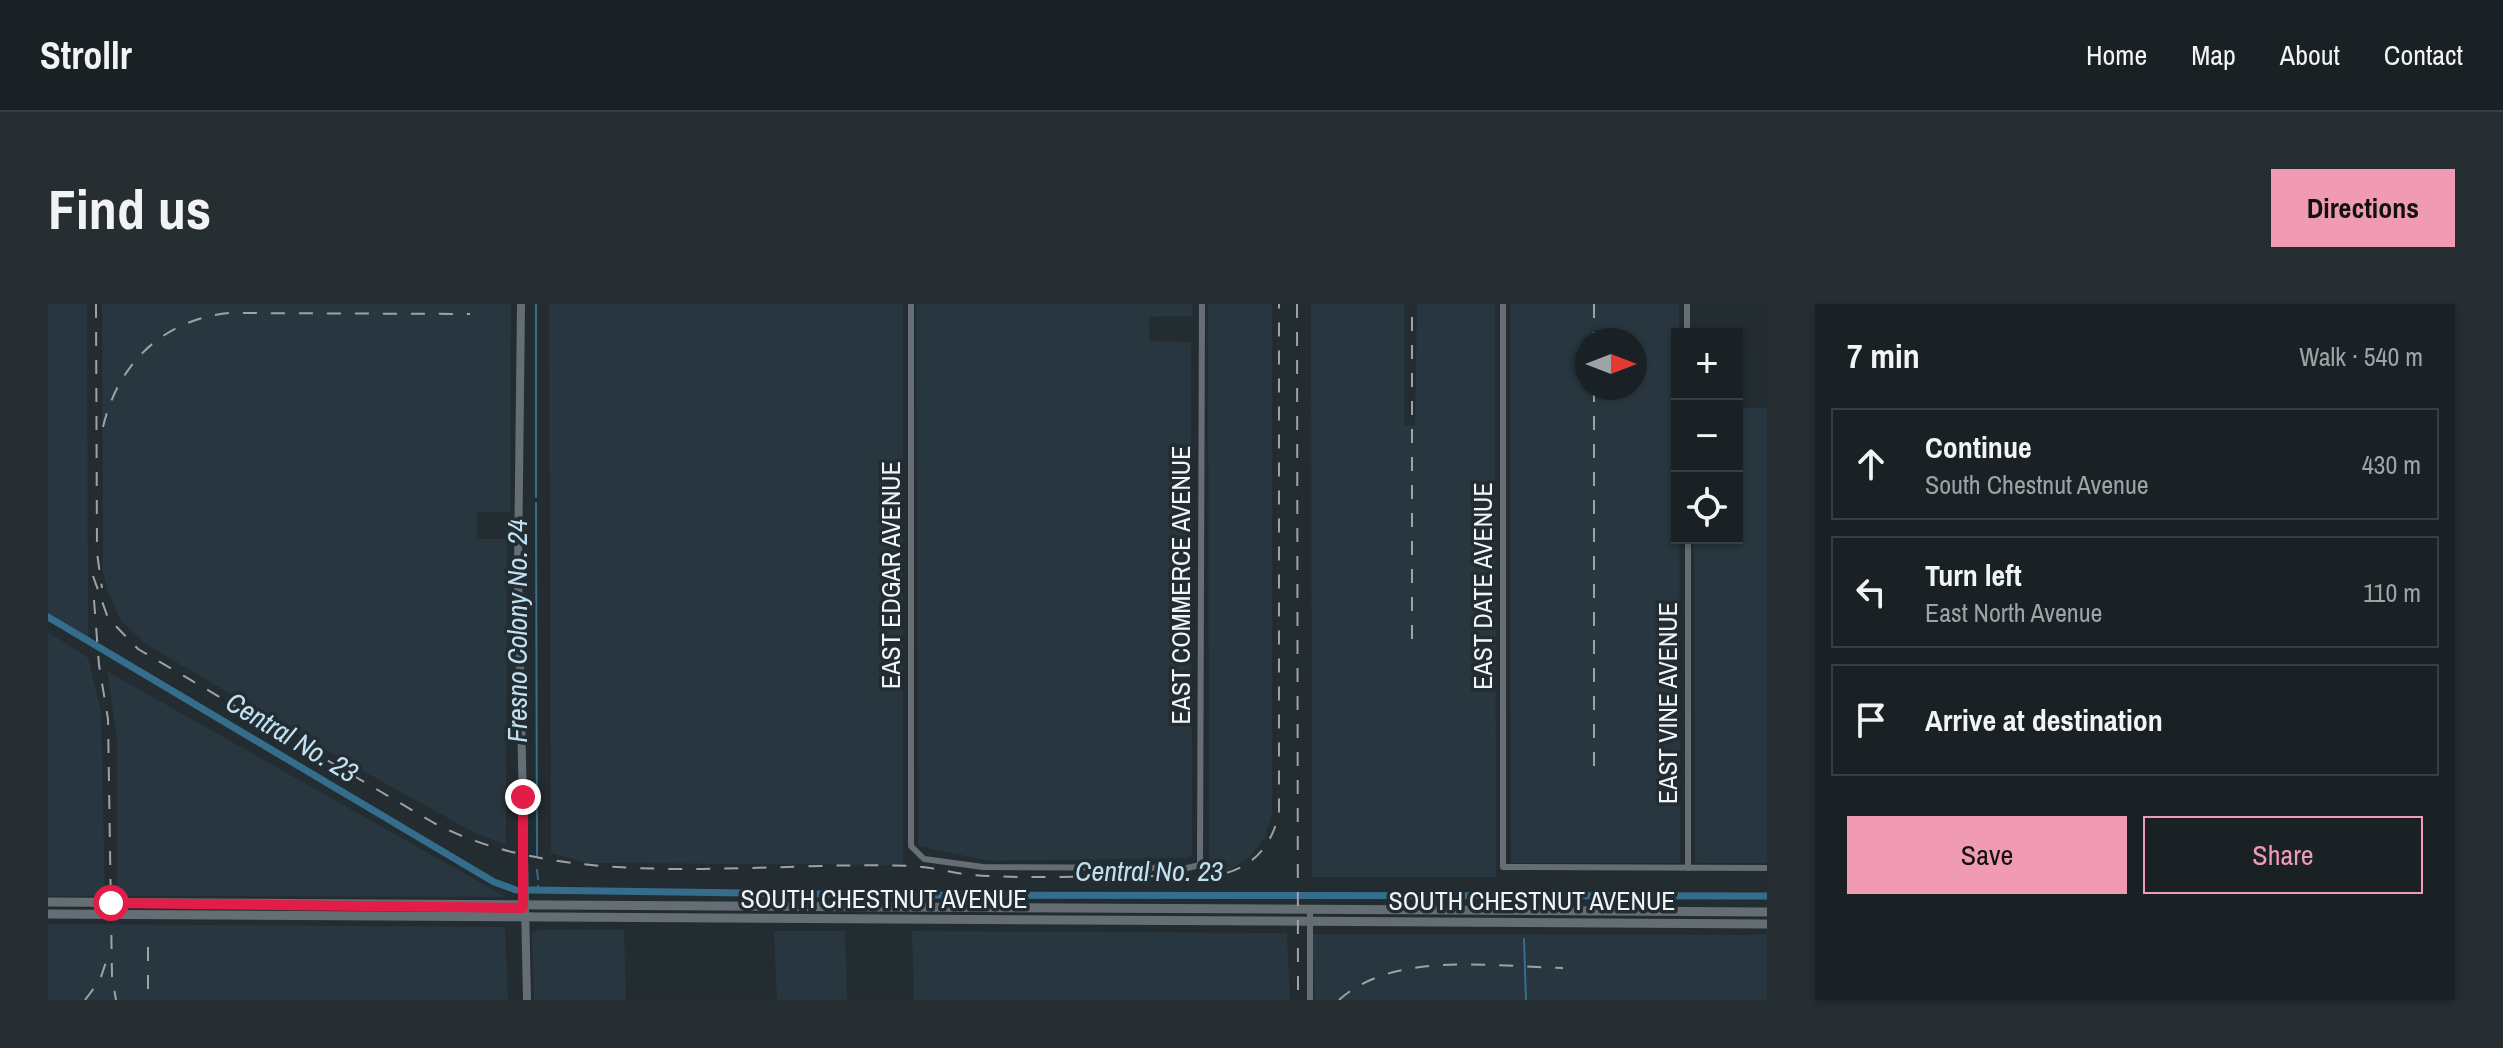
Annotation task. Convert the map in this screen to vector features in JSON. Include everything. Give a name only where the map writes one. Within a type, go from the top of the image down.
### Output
[{"type":"main road","name":"SOUTH CHESTNUT AVENUE","points":[[48,902],[523,902],[910,909],[1767,912]]},
{"type":"main road","points":[[910,909],[911,921]]},
{"type":"main road","name":"SOUTH CHESTNUT AVENUE","points":[[48,914],[523,920],[1767,924]]},
{"type":"street","points":[[521,304],[518,538],[523,920],[527,1000]]},
{"type":"street","name":"EAST EDGAR AVENUE","points":[[911,304],[911,846],[924,859],[983,867],[1187,868],[1200,865]]},
{"type":"street","name":"EAST COMMERCE AVENUE","points":[[1200,865],[1202,304]]},
{"type":"street","name":"EAST DATE AVENUE","points":[[1503,304],[1503,867],[1688,868]]},
{"type":"street","points":[[1687,304],[1687,328]]},
{"type":"street","name":"EAST VINE AVENUE","points":[[1688,544],[1688,868]]},
{"type":"street","points":[[1688,868],[1767,868]]},
{"type":"street","points":[[1310,911],[1310,1000]]},
{"type":"shaded area","points":[[48,304],[87,304],[88,640],[48,615]]},
{"type":"shaded area","points":[[102,304],[511,304],[510,512],[477,512],[477,539],[507,539],[506,845],[475,833],[329,752],[147,645],[121,621],[103,572]]},
{"type":"shaded area","points":[[549,304],[903,304],[903,865],[587,863],[551,853]]},
{"type":"shaded area","points":[[916,304],[1192,304],[1192,316],[1149,317],[1150,341],[1191,342],[1192,854],[1188,858],[990,861],[918,846]]},
{"type":"shaded area","points":[[1208,304],[1272,304],[1272,813],[1265,837],[1250,857],[1228,871],[1209,876]]},
{"type":"shaded area","points":[[1311,304],[1404,304],[1404,425],[1415,426],[1417,304],[1495,304],[1496,877],[1312,877]]},
{"type":"shaded area","points":[[1510,304],[1679,304],[1679,328],[1671,328],[1671,544],[1679,544],[1680,863],[1511,863]]},
{"type":"shaded area","points":[[1743,408],[1767,408],[1767,863],[1698,863],[1695,860],[1694,544],[1743,544]]},
{"type":"shaded area","points":[[48,632],[88,658],[101,711],[105,896],[48,896]]},
{"type":"shaded area","points":[[107,671],[506,897],[117,896],[117,738]]},
{"type":"shaded area","points":[[48,924],[505,927],[508,1000],[48,1000]]},
{"type":"shaded area","points":[[538,930],[624,930],[626,1000],[534,1000],[532,934]]},
{"type":"shaded area","points":[[774,931],[845,931],[847,1000],[777,1000]]},
{"type":"shaded area","points":[[912,931],[1287,933],[1290,1000],[914,1000]]},
{"type":"shaded area","points":[[1312,934],[1767,935],[1767,1000],[1315,1000]]},
{"type":"waterway","name":"Fresno Colony No. 24","points":[[536,304],[536,497]]},
{"type":"waterway","name":"Fresno Colony No. 24","points":[[536,503],[537,855]]},
{"type":"waterway","name":"Central No. 23","points":[[48,617],[494,882],[516,890]]},
{"type":"waterway","name":"Fresno Colony No. 24","points":[[537,870],[538,879]]},
{"type":"waterway","name":"Central No. 23","points":[[530,890],[901,895],[1767,896]]},
{"type":"waterway","points":[[1524,939],[1526,1000]]},
{"type":"railway","points":[[96,304],[97,553],[102,588]]},
{"type":"railway","points":[[93,576],[108,618],[138,649],[434,823],[487,845],[545,859],[668,869],[912,866],[972,875],[1035,877],[1195,877],[1226,873],[1246,864],[1262,851],[1279,813],[1279,304]]},
{"type":"railway","points":[[1297,304],[1298,1000]]},
{"type":"railway","points":[[1412,304],[1412,639]]},
{"type":"railway","points":[[1594,304],[1594,328]]},
{"type":"railway","points":[[103,427],[110,404],[132,364],[165,335],[184,324],[206,317],[230,313],[470,314]]},
{"type":"railway","points":[[1594,400],[1594,780]]},
{"type":"railway","points":[[94,600],[99,665],[108,719],[112,977],[116,1000]]},
{"type":"railway","points":[[148,947],[148,1000]]},
{"type":"railway","points":[[85,1000],[100,980],[107,959]]},
{"type":"railway","points":[[1339,1000],[1362,984],[1416,968],[1446,965],[1563,968]]},
{"type":"route","points":[[111,903],[523,908],[523,797]]}]
